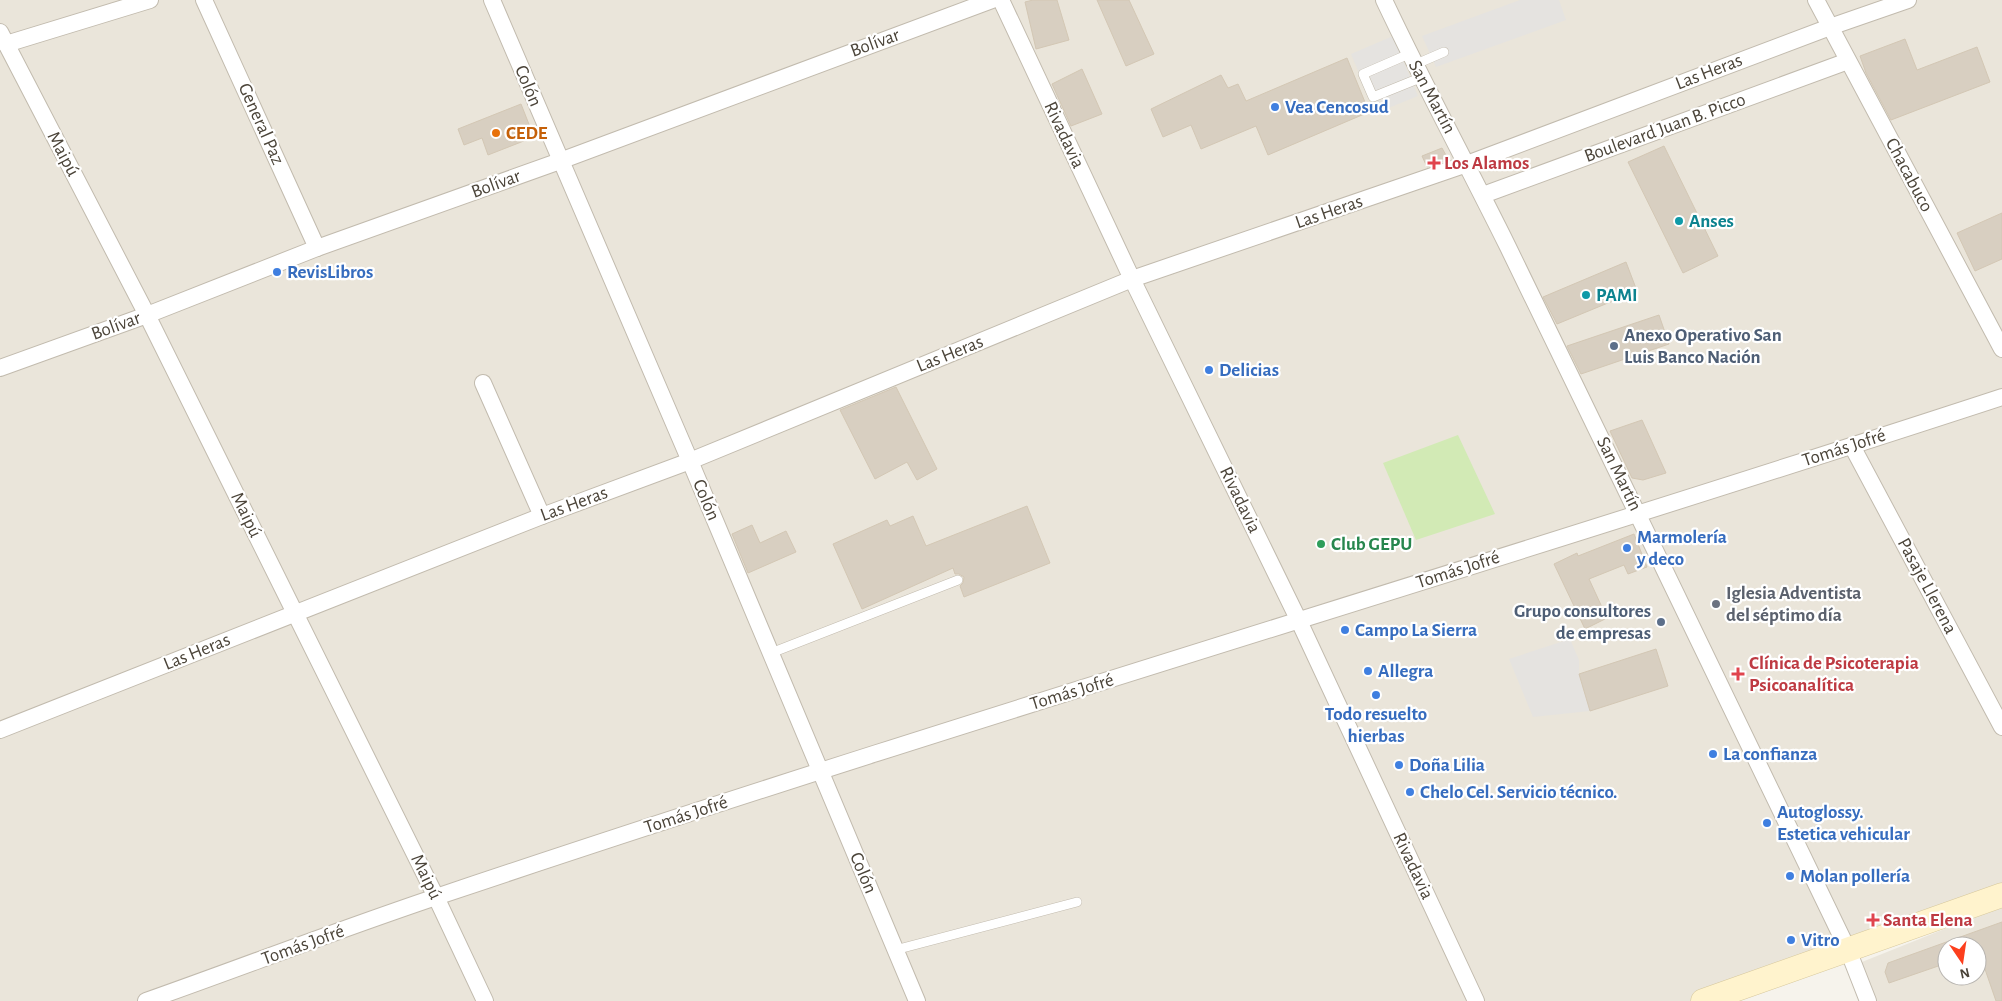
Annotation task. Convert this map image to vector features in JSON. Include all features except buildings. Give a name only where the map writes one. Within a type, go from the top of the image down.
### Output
[{"type":"main road","points":[[1703,1001],[2002,895]]},
{"type":"street","points":[[3,38],[150,0]]},
{"type":"street","name":"General Paz","points":[[204,0],[317,248]]},
{"type":"street","name":"Colón","points":[[492,0],[690,461],[917,1001]]},
{"type":"street","name":"Bolívar","points":[[0,368],[147,314],[317,248],[992,0]]},
{"type":"street","name":"Rivadavia","points":[[1001,0],[1132,279],[1298,621],[1476,1001]]},
{"type":"street","name":"San Martín","points":[[1384,0],[1415,65],[1483,195],[1638,513],[1848,950],[1868,1001]]},
{"type":"street","name":"Chacabuco","points":[[1816,0],[2002,349]]},
{"type":"street","name":"Las Heras","points":[[0,730],[542,516],[690,461],[1132,279],[1467,164],[1830,27],[1908,0]]},
{"type":"street","name":"Maipú","points":[[3,38],[147,314],[436,897],[484,1001]]},
{"type":"street","name":"Boulevard Juan B. Picco","points":[[1483,195],[1848,61]]},
{"type":"street","points":[[483,383],[542,516]]},
{"type":"street","name":"Tomás Jofré","points":[[146,1001],[436,897],[820,770],[1298,621],[2002,397]]},
{"type":"street","name":"Pasaje Llerena","points":[[1852,446],[2002,727]]},
{"type":"lane","points":[[1415,65],[1363,74],[1373,98],[1415,65],[1444,52]]},
{"type":"lane","points":[[771,653],[958,580]]},
{"type":"lane","points":[[895,950],[1077,902]]},
{"type":"shaded area","points":[[0,0],[2002,0],[2002,895],[1703,1001],[0,1001]]},
{"type":"shaded area","points":[[1520,0],[1559,0],[1566,20],[1436,67],[1422,36]]},
{"type":"shaded area","points":[[1393,36],[1418,96],[1376,113],[1351,54]]},
{"type":"shaded area","points":[[1570,639],[1579,660],[1579,674],[1590,711],[1533,717],[1509,659]]},
{"type":"shaded area","points":[[2002,906],[2002,1001],[1875,1001],[1857,964]]},
{"type":"green space","points":[[1458,435],[1495,514],[1416,540],[1383,463]]},
{"type":"place","name":"Vea Cencosud","points":[[1275,107]]},
{"type":"place","name":"CEDE","points":[[496,133]]},
{"type":"place","name":"Los Alamos","points":[[1434,163]]},
{"type":"place","name":"Anses","points":[[1679,221]]},
{"type":"place","name":"RevisLibros","points":[[277,272]]},
{"type":"place","name":"PAMI","points":[[1586,295]]},
{"type":"place","name":"Anexo Operativo San Luis Banco Nación","points":[[1614,346]]},
{"type":"place","name":"Delicias","points":[[1209,370]]},
{"type":"place","name":"Club GEPU","points":[[1321,544]]},
{"type":"place","name":"Marmolería y deco","points":[[1627,548]]},
{"type":"place","name":"Iglesia Adventista del séptimo día","points":[[1716,604]]},
{"type":"place","name":"Grupo consultores de empresas","points":[[1661,622]]},
{"type":"place","name":"Campo La Sierra","points":[[1345,630]]},
{"type":"place","name":"Allegra","points":[[1368,671]]},
{"type":"place","name":"Clínica de Psicoterapia Psicoanalítica","points":[[1738,674]]},
{"type":"place","name":"Todo resuelto hierbas","points":[[1376,695]]},
{"type":"place","name":"La confianza","points":[[1713,754]]},
{"type":"place","name":"Doña Lilia","points":[[1399,765]]},
{"type":"place","name":"Chelo Cel. Servicio técnico.","points":[[1410,792]]},
{"type":"place","name":"Autoglossy. Estetica vehicular","points":[[1767,823]]},
{"type":"place","name":"Molan pollería","points":[[1790,876]]},
{"type":"place","name":"Santa Elena","points":[[1873,920]]},
{"type":"place","name":"Vitro","points":[[1791,940]]}]
